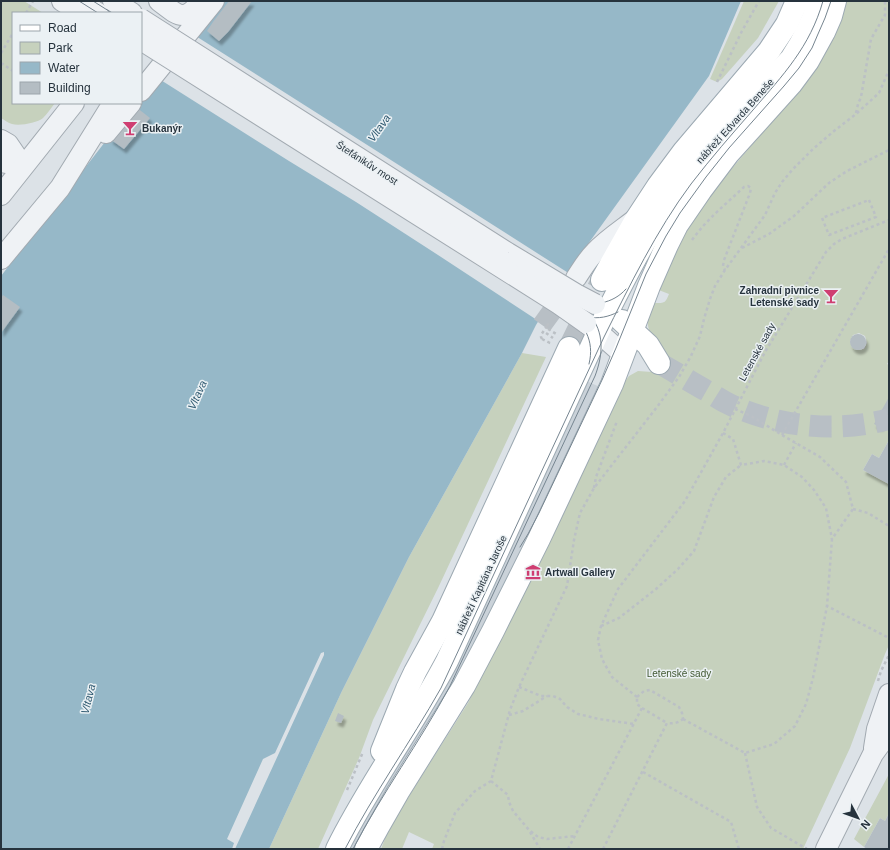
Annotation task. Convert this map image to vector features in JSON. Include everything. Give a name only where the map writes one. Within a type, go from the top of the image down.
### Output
[{"type":"main road","points":[[602,280],[637,218],[658,186],[684,151],[769,51],[787,24],[797,1]]},
{"type":"main road","name":"nábřeží Edvarda Beneše","points":[[583,328],[637,255],[665,207],[685,179],[719,137],[791,59],[809,28],[819,1]]},
{"type":"main road","name":"nábřeží Edvarda Beneše","points":[[633,330],[649,286],[678,225],[701,190],[728,154],[791,84],[808,61],[824,32],[831,16],[835,1]]},
{"type":"main road","points":[[620,319],[648,345],[660,363],[643,360],[601,344],[583,328],[620,319]]},
{"type":"main road","name":"nábřeží Kapitána Jaroše","points":[[340,843],[364,799],[421,707],[447,661],[583,328]]},
{"type":"main road","points":[[366,849],[398,792],[444,721],[480,658],[543,532],[612,384],[633,330]]},
{"type":"street","points":[[93,1],[110,12]]},
{"type":"street","points":[[113,1],[130,12]]},
{"type":"street","points":[[142,18],[158,1],[179,15],[186,15],[194,11],[202,1]]},
{"type":"street","points":[[142,90],[214,1]]},
{"type":"street","points":[[73,5],[95,12]]},
{"type":"street","name":"Štefánikův most","points":[[142,20],[508,253],[576,294],[583,328]]},
{"type":"street","points":[[142,33],[482,247],[572,300],[583,328]]},
{"type":"street","points":[[142,41],[552,300],[583,328]]},
{"type":"street","points":[[142,52],[583,328]]},
{"type":"street","points":[[1,195],[73,104]]},
{"type":"street","points":[[60,188],[112,104]]},
{"type":"street","points":[[1,260],[130,104]]},
{"type":"street","points":[[1,140],[8,144],[23,166]]},
{"type":"street","points":[[1,162],[23,166]]},
{"type":"street","points":[[576,278],[587,261],[603,244],[637,218]]},
{"type":"street","points":[[873,754],[883,690]]},
{"type":"street","points":[[830,847],[873,754],[889,732]]},
{"type":"path","points":[[27,12],[33,1]]},
{"type":"path","points":[[716,87],[742,31],[759,1]]},
{"type":"path","points":[[856,114],[861,97],[871,39],[885,16],[885,1]]},
{"type":"path","points":[[1,53],[12,35]]},
{"type":"path","points":[[1,63],[12,70]]},
{"type":"path","points":[[442,849],[455,813],[475,791],[491,782],[508,715],[519,687],[567,586],[580,513],[594,488],[679,377],[700,336],[704,318],[715,286],[765,216],[775,193],[782,182],[813,149],[879,94],[889,70]]},
{"type":"path","points":[[741,248],[769,234],[794,216],[829,183],[847,171],[889,150]]},
{"type":"path","points":[[688,245],[701,227],[717,211],[744,187],[750,187],[750,193],[724,260],[725,270]]},
{"type":"path","points":[[869,200],[876,217],[829,235],[822,218],[869,200]]},
{"type":"path","name":"Letenské sady","points":[[642,708],[637,704],[637,697],[612,677],[602,659],[598,640],[601,626],[618,589],[685,500],[723,433],[765,352],[826,252],[842,239],[889,220]]},
{"type":"path","points":[[782,435],[889,249]]},
{"type":"path","points":[[549,322],[541,335],[542,339],[583,328]]},
{"type":"path","points":[[548,329],[583,328]]},
{"type":"path","points":[[546,333],[583,328]]},
{"type":"path","points":[[735,409],[751,416],[820,456],[846,482],[853,509],[832,539]]},
{"type":"path","points":[[594,488],[596,477],[616,423]]},
{"type":"path","points":[[723,433],[733,439],[741,465]]},
{"type":"path","points":[[784,465],[796,443]]},
{"type":"path","points":[[601,626],[618,618],[656,589],[678,569],[694,551],[714,497],[726,477],[741,465],[764,461],[784,465],[802,476],[826,508],[832,539],[827,606],[813,678],[806,704],[795,726],[774,744],[745,753],[683,719]]},
{"type":"path","points":[[853,509],[868,513],[889,526]]},
{"type":"path","points":[[827,606],[889,638]]},
{"type":"path","points":[[883,690],[882,671],[889,655]]},
{"type":"path","points":[[519,687],[541,696],[553,696],[560,699],[567,707],[578,714],[599,719],[634,724]]},
{"type":"path","points":[[637,697],[644,691],[650,690],[679,707],[683,719]]},
{"type":"path","points":[[508,715],[522,711],[547,696]]},
{"type":"path","points":[[568,849],[642,708],[667,723],[673,724],[683,719]]},
{"type":"path","points":[[603,849],[667,723]]},
{"type":"path","points":[[344,795],[366,746]]},
{"type":"path","points":[[745,753],[757,807],[771,828],[807,849]]},
{"type":"path","points":[[642,772],[730,822],[739,849]]},
{"type":"path","points":[[491,782],[508,795],[513,811],[529,830],[540,849]]},
{"type":"path","points":[[529,830],[538,837],[547,839],[575,836]]},
{"type":"shaded area","points":[[580,378],[602,388],[473,656],[358,849],[341,849]]},
{"type":"green space","points":[[1,1],[24,1],[41,12],[12,12],[12,104],[54,104],[43,118],[33,123],[15,125],[1,118]]},
{"type":"green space","points":[[744,1],[779,1],[758,38],[722,79],[717,82],[710,79]]},
{"type":"green space","name":"Letenské sady","points":[[845,1],[889,1],[889,361],[887,364],[889,365],[889,440],[879,458],[872,454],[863,470],[889,484],[889,645],[850,748],[803,849],[432,849],[434,844],[409,832],[402,849],[381,849],[390,826],[468,703],[619,395],[623,384],[629,376],[638,371],[652,372],[663,352],[651,335],[648,320],[654,303],[664,302],[669,294],[656,289],[680,240],[722,180],[768,126]],"holes":[[[859,333],[865,336],[867,343],[864,349],[857,350],[852,347],[850,341],[853,335]]]},
{"type":"green space","points":[[522,353],[546,357],[439,586],[373,720],[359,758],[318,849],[269,849],[341,693],[409,557]]},
{"type":"green space","points":[[889,774],[889,813],[885,821],[880,818],[864,847],[854,839]]},
{"type":"water","name":"Vltava","points":[[221,1],[741,1],[709,76],[569,271],[536,325],[409,557],[341,693],[269,849],[235,849],[324,655],[324,652],[321,653],[275,753],[263,759],[227,839],[234,843],[232,849],[1,849],[1,276],[105,142],[136,104],[142,104],[142,97]]},
{"type":"pier","points":[[191,33],[570,274],[540,322],[356,202],[156,77]]},
{"type":"building","points":[[229,1],[252,1],[228,32],[219,41],[207,31]]},
{"type":"building","name":"Bukanýr","points":[[136,107],[150,118],[124,149],[110,139]]},
{"type":"building","points":[[3,295],[20,307],[1,333],[1,298]]},
{"type":"building","points":[[855,334],[861,334],[866,339],[864,348],[861,350],[855,350],[850,345],[850,339]]},
{"type":"building","points":[[889,397],[889,412],[880,427],[874,424]]},
{"type":"building","points":[[889,440],[889,484],[863,470],[872,454],[879,458]]},
{"type":"building","points":[[338,713],[344,716],[341,723],[335,721]]},
{"type":"building","points":[[889,813],[889,849],[867,849],[864,847],[880,818],[885,821]]},
{"type":"tunnel","points":[[569,348],[602,280]]},
{"type":"tunnel","points":[[542,325],[568,289]]},
{"type":"tunnel","points":[[659,363],[728,403],[749,412],[788,423],[829,427],[849,426],[889,419]]},
{"type":"tram line","points":[[79,1],[96,12]]},
{"type":"tram line","points":[[93,1],[110,12]]},
{"type":"tram line","points":[[345,849],[356,828],[441,688],[604,337],[655,239],[666,220],[691,184],[775,85],[794,60],[811,33],[823,1]]},
{"type":"tram line","points":[[520,547],[539,513],[602,380],[646,274],[666,236],[680,213],[706,177],[729,148],[799,68],[812,48],[831,1]]},
{"type":"tram line","points":[[142,33],[482,247],[572,300],[589,314],[598,328],[601,352],[595,376],[450,686],[364,828],[353,849]]},
{"type":"tram line","points":[[142,41],[566,309],[583,327],[589,340],[589,364]]},
{"type":"tram line","points":[[575,300],[595,304],[602,303],[615,298],[626,289]]},
{"type":"tram line","points":[[588,317],[603,317],[618,312]]},
{"type":"place","name":"Bukanýr","points":[[130,128]]},
{"type":"place","name":"Zahradní pivnice Letenské sady","points":[[831,296]]},
{"type":"place","name":"Artwall Gallery","points":[[533,572]]}]
